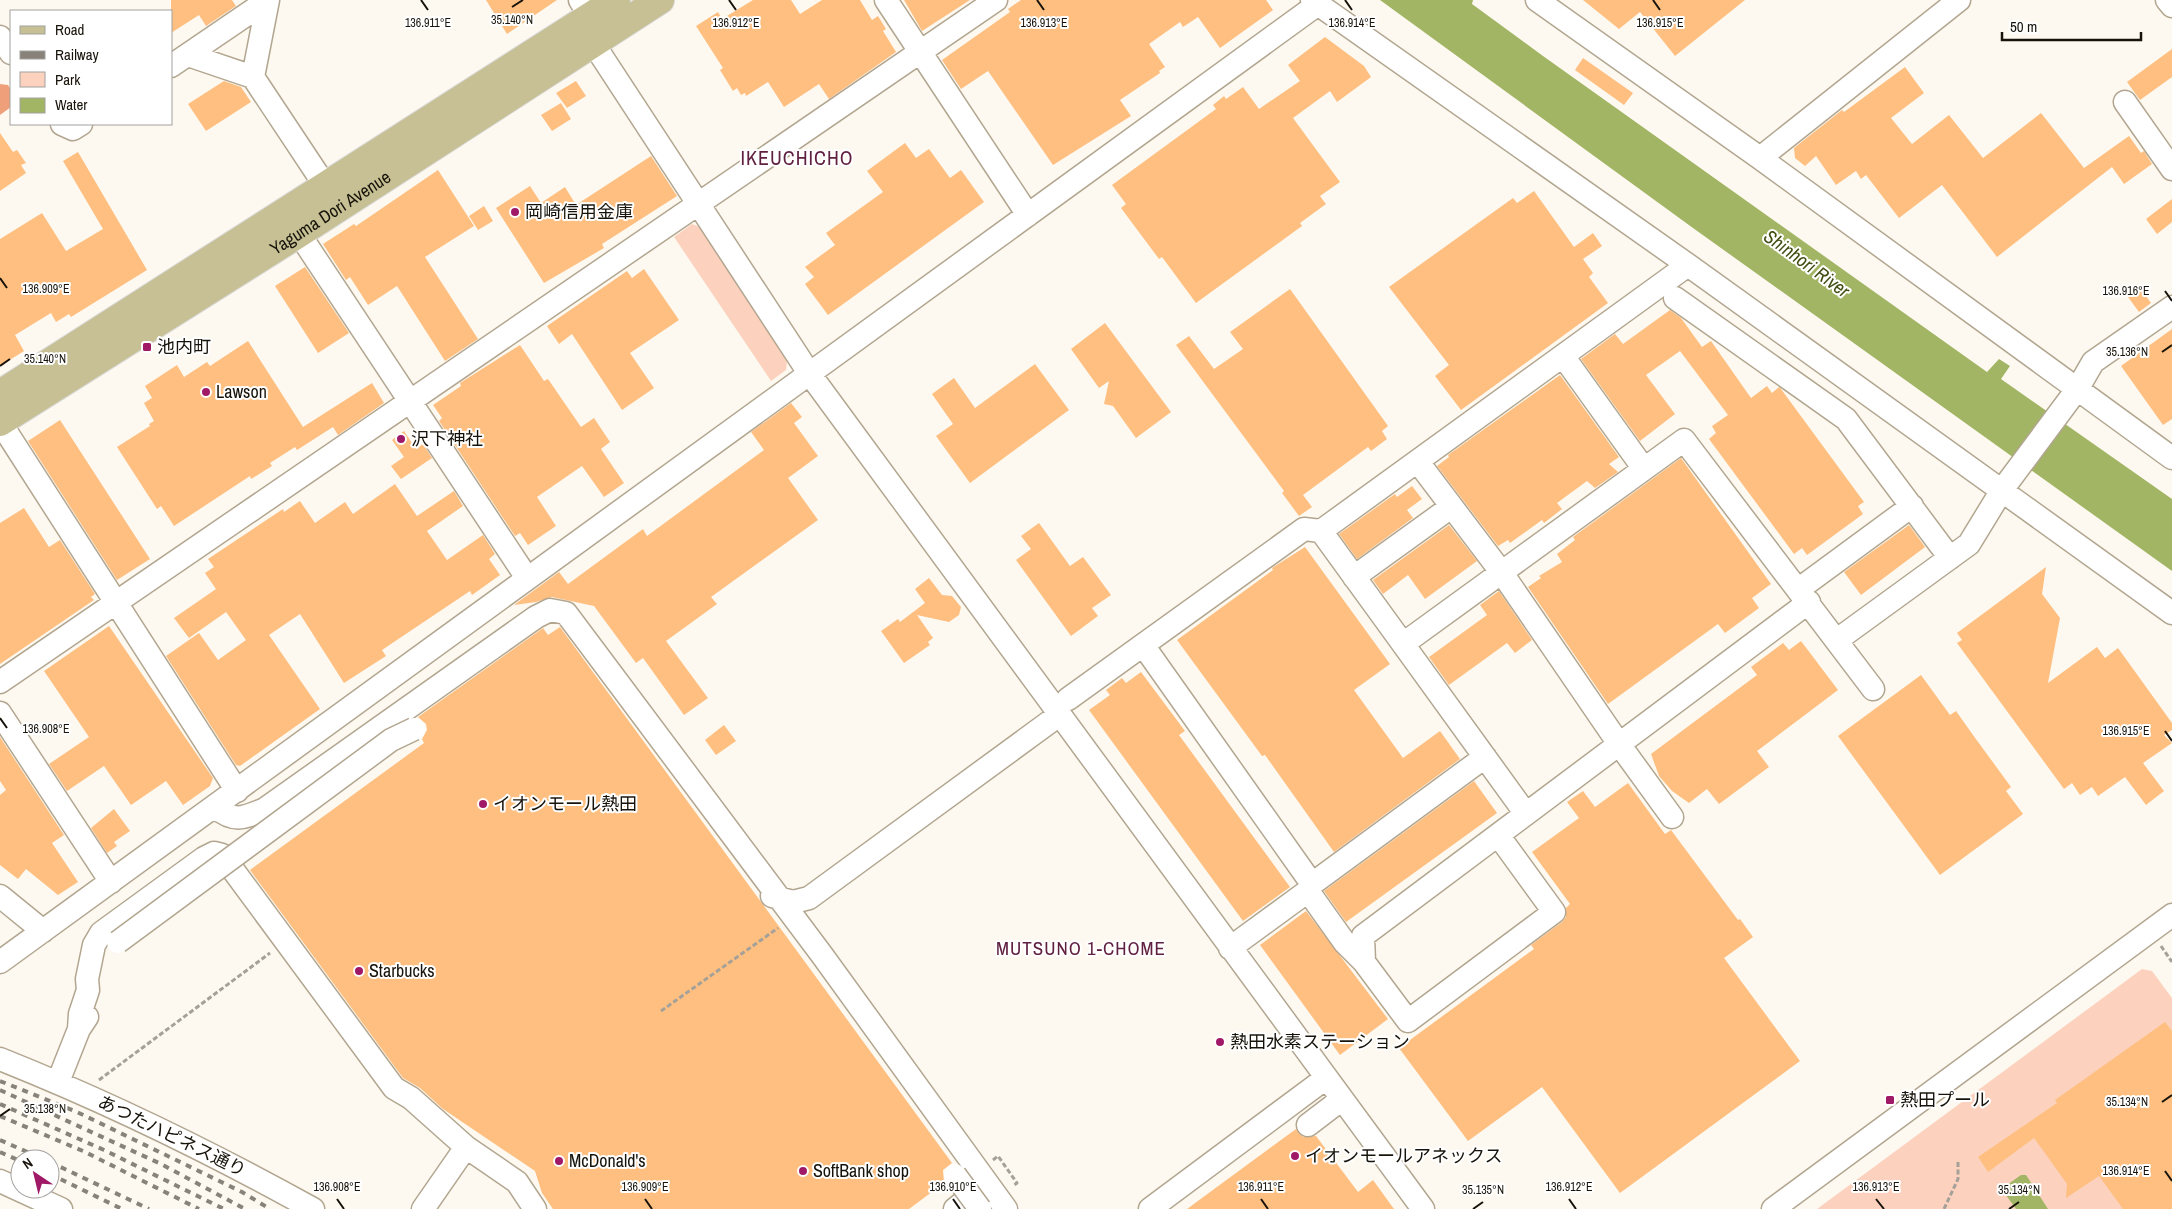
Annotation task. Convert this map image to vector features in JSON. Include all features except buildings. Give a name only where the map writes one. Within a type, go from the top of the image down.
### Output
[{"type":"main road","name":"Yaguma Dori Avenue","points":[[0,422],[592,24],[616,0]]},
{"type":"main road","name":"Yaguma Dori Avenue","points":[[0,394],[292,224],[326,187],[592,24],[660,0]]},
{"type":"street","points":[[180,60],[268,0]]},
{"type":"street","points":[[253,77],[268,0]]},
{"type":"street","points":[[886,0],[1028,215]]},
{"type":"street","points":[[0,682],[996,0]]},
{"type":"street","points":[[1537,0],[1760,158],[2072,396],[2172,458]]},
{"type":"street","points":[[1760,158],[1959,0]]},
{"type":"street","points":[[2167,0],[2172,6]]},
{"type":"street","points":[[0,962],[1028,215],[1315,2],[1688,266],[2008,483],[2172,613]]},
{"type":"street","points":[[592,24],[698,204],[809,373],[1064,707],[1230,948],[1423,1209]]},
{"type":"street","points":[[0,37],[10,52]]},
{"type":"street","points":[[180,60],[253,77],[326,187]]},
{"type":"street","points":[[2125,102],[2172,169]]},
{"type":"street","points":[[64,125],[73,129],[79,125]]},
{"type":"street","points":[[292,224],[527,578]]},
{"type":"street","points":[[759,891],[793,902],[809,898],[1064,707],[1143,645],[1304,530],[1321,531],[1688,266]]},
{"type":"street","points":[[1676,298],[1846,419],[1950,558]]},
{"type":"street","points":[[1837,640],[1969,544],[2008,483],[2072,396],[2093,362],[2172,306]]},
{"type":"street","points":[[1563,356],[1644,469]]},
{"type":"street","points":[[0,422],[237,791]]},
{"type":"street","points":[[1403,644],[1684,440],[1873,689]]},
{"type":"street","points":[[1418,462],[1450,507],[1502,573],[1619,744],[1672,816]]},
{"type":"street","points":[[1364,962],[1363,936],[1619,744],[1804,596],[1912,506]]},
{"type":"street","points":[[1354,577],[1450,507]]},
{"type":"street","points":[[1321,531],[1526,814]]},
{"type":"street","points":[[215,807],[226,816],[239,818],[265,809],[536,617],[550,610],[566,613],[782,900],[1006,1209]]},
{"type":"street","points":[[1143,645],[1310,888],[1345,943],[1364,962],[1408,1021],[1554,912],[1498,835]]},
{"type":"street","points":[[0,713],[111,882]]},
{"type":"street","points":[[78,1029],[88,1016],[99,993],[108,949],[391,740],[414,728]]},
{"type":"street","points":[[1230,948],[1485,758]]},
{"type":"street","points":[[58,1082],[78,1029],[80,1014],[88,990],[87,979],[94,945],[101,933],[204,858],[214,853],[222,855],[394,1088],[411,1098],[459,1140],[517,1182],[535,1209]]},
{"type":"street","points":[[0,896],[43,931]]},
{"type":"street","points":[[1773,1209],[2172,915]]},
{"type":"street","name":"あつたハピネス通り","points":[[0,1059],[58,1082],[220,1157],[313,1209]]},
{"type":"street","points":[[1150,1209],[1326,1078]]},
{"type":"street","points":[[1308,1125],[1342,1099]]},
{"type":"street","points":[[423,1209],[459,1140]]},
{"type":"street","points":[[973,1209],[953,1176],[980,1209]]},
{"type":"street","points":[[0,1182],[60,1209]]},
{"type":"street","points":[[517,1182],[531,1183],[548,1209]]},
{"type":"street","points":[[955,1209],[987,1183]]},
{"type":"path","points":[[94,1084],[286,942]]},
{"type":"path","points":[[1944,1209],[1958,1180],[1958,1161]]},
{"type":"green space","points":[[692,224],[700,227],[787,361],[786,370],[771,381],[674,237]]},
{"type":"green space","points":[[2142,969],[2152,971],[2172,998],[2172,1209],[1817,1209]]},
{"type":"shaded area","points":[[0,84],[8,85],[10,88],[10,108],[0,115]]},
{"type":"water","name":"Shinhori River","points":[[1380,0],[1473,0],[1472,4],[1543,56],[1987,372],[1999,359],[2010,366],[2001,379],[2172,499],[2172,571],[1693,228]]},
{"type":"water","points":[[2021,1175],[2026,1175],[2048,1209],[2016,1209],[2003,1191],[2004,1187]]},
{"type":"railway","points":[[0,1081],[77,1112],[242,1192],[270,1209]]},
{"type":"railway","points":[[0,1090],[161,1164],[245,1209]]},
{"type":"railway","points":[[0,1104],[104,1150],[224,1209]]},
{"type":"railway","points":[[0,1116],[83,1151],[199,1209]]},
{"type":"railway","points":[[0,1140],[20,1149]]},
{"type":"railway","points":[[0,1152],[10,1156]]},
{"type":"railway","points":[[60,1167],[149,1209]]},
{"type":"railway","points":[[60,1179],[122,1209]]},
{"type":"place","name":"岡崎信用金庫","points":[[515,212]]},
{"type":"place","name":"池内町","points":[[147,347]]},
{"type":"place","name":"Lawson","points":[[206,392]]},
{"type":"place","name":"沢下神社","points":[[401,439]]},
{"type":"place","name":"イオンモール熱田","points":[[483,804]]},
{"type":"place","name":"Starbucks","points":[[359,971]]},
{"type":"place","name":"熱田水素ステーション","points":[[1220,1042]]},
{"type":"place","name":"熱田プール","points":[[1890,1100]]},
{"type":"place","name":"イオンモールアネックス","points":[[1295,1156]]},
{"type":"place","name":"McDonald's","points":[[559,1161]]},
{"type":"place","name":"SoftBank shop","points":[[803,1171]]},
{"type":"district","name":"IKEUCHICHO","points":[[797,158]]},
{"type":"district","name":"MUTSUNO 1-CHOME","points":[[1081,948]]}]
